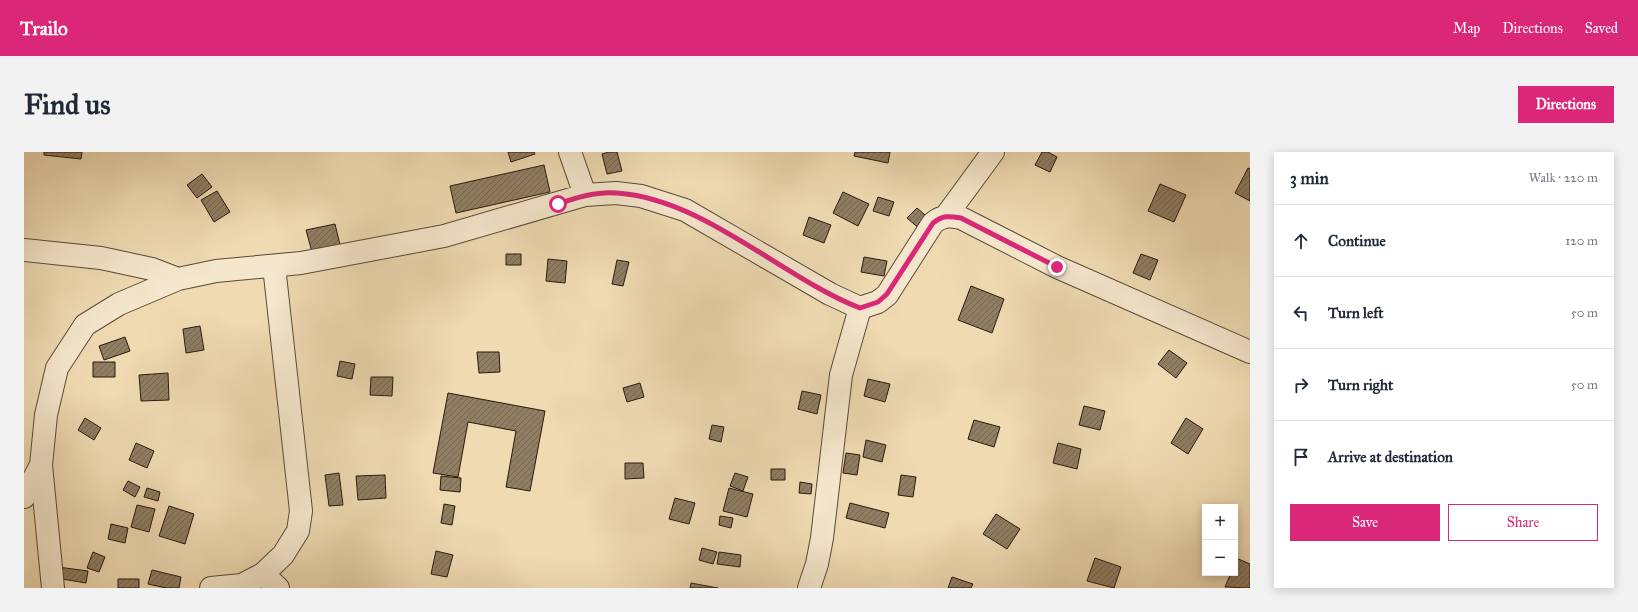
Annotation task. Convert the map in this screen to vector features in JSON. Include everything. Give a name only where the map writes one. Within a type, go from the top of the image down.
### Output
[{"type":"street","points":[[570,152],[585,195]]},
{"type":"street","points":[[946,216],[993,152]]},
{"type":"street","points":[[53,588],[41,465],[46,415],[57,368],[85,326],[119,304],[178,279],[216,271],[301,263],[444,236],[585,195],[616,193],[641,196],[685,210],[830,294],[860,308],[878,302],[887,294],[933,223],[940,217],[946,216],[961,218],[1057,267],[1250,352]]},
{"type":"street","points":[[24,250],[101,258],[152,269],[178,279]]},
{"type":"street","points":[[211,588],[270,581],[283,555],[298,531],[301,511],[274,266]]},
{"type":"street","points":[[809,588],[817,564],[822,538],[841,375],[860,308]]},
{"type":"street","points":[[24,497],[41,465]]},
{"type":"building","points":[[44,152],[82,152],[81,159],[44,155]]},
{"type":"building","points":[[508,152],[534,152],[535,154],[511,162]]},
{"type":"building","points":[[617,152],[622,171],[607,174],[602,154]]},
{"type":"building","points":[[855,152],[890,152],[888,163],[854,156]]},
{"type":"building","points":[[1042,152],[1048,152],[1057,157],[1050,172],[1035,165]]},
{"type":"building","points":[[544,165],[550,192],[456,213],[450,186]]},
{"type":"building","points":[[1248,168],[1250,169],[1250,201],[1235,193]]},
{"type":"building","points":[[202,174],[212,187],[197,198],[187,185]]},
{"type":"building","points":[[1160,184],[1186,195],[1174,222],[1148,211]]},
{"type":"building","points":[[217,191],[230,212],[214,222],[201,200]]},
{"type":"building","points":[[843,192],[869,204],[858,226],[833,213]]},
{"type":"building","points":[[878,197],[894,202],[889,216],[873,211]]},
{"type":"building","points":[[917,208],[932,221],[922,231],[907,218]]},
{"type":"building","points":[[809,217],[831,225],[824,243],[803,235]]},
{"type":"building","points":[[335,224],[341,249],[313,256],[306,230]]},
{"type":"building","points":[[506,254],[521,254],[521,265],[506,265]]},
{"type":"building","points":[[1141,254],[1158,260],[1150,280],[1133,273]]},
{"type":"building","points":[[864,257],[887,261],[884,276],[861,272]]},
{"type":"building","points":[[548,259],[567,261],[565,283],[546,281]]},
{"type":"building","points":[[617,260],[629,262],[623,286],[612,284]]},
{"type":"building","points":[[971,286],[1004,299],[992,333],[958,320]]},
{"type":"building","points":[[200,326],[204,350],[186,353],[183,329]]},
{"type":"building","points":[[125,337],[130,351],[104,360],[99,346]]},
{"type":"building","points":[[1169,350],[1187,363],[1176,378],[1158,364]]},
{"type":"building","points":[[477,352],[499,352],[500,372],[479,373]]},
{"type":"building","points":[[340,361],[355,364],[352,379],[337,376]]},
{"type":"building","points":[[93,362],[115,362],[115,377],[93,377]]},
{"type":"building","points":[[168,373],[169,400],[141,401],[139,375]]},
{"type":"building","points":[[371,377],[393,377],[392,396],[370,395]]},
{"type":"building","points":[[868,379],[890,384],[885,402],[864,396]]},
{"type":"building","points":[[640,383],[644,397],[627,402],[623,388]]},
{"type":"building","points":[[802,391],[821,395],[817,414],[798,409]]},
{"type":"building","points":[[448,393],[545,411],[530,491],[506,487],[516,431],[468,422],[458,477],[433,473]]},
{"type":"building","points":[[1084,406],[1105,411],[1100,430],[1079,425]]},
{"type":"building","points":[[85,418],[101,428],[94,440],[78,430]]},
{"type":"building","points":[[1186,418],[1203,429],[1188,454],[1171,443]]},
{"type":"building","points":[[974,420],[1000,427],[994,447],[968,439]]},
{"type":"building","points":[[712,425],[724,427],[721,442],[709,439]]},
{"type":"building","points":[[866,440],[886,445],[882,462],[863,457]]},
{"type":"building","points":[[136,443],[154,451],[147,468],[129,460]]},
{"type":"building","points":[[1058,443],[1081,449],[1077,469],[1053,463]]},
{"type":"building","points":[[846,453],[860,455],[857,475],[843,473]]},
{"type":"building","points":[[625,463],[643,463],[644,478],[625,479]]},
{"type":"building","points":[[771,469],[785,469],[785,480],[771,480]]},
{"type":"building","points":[[339,473],[343,505],[329,506],[325,475]]},
{"type":"building","points":[[735,473],[748,477],[743,491],[730,486]]},
{"type":"building","points":[[385,475],[386,498],[358,500],[356,476]]},
{"type":"building","points":[[901,475],[916,477],[913,497],[898,495]]},
{"type":"building","points":[[441,476],[461,478],[460,492],[440,490]]},
{"type":"building","points":[[128,481],[140,487],[135,497],[123,490]]},
{"type":"building","points":[[800,482],[812,484],[811,494],[799,493]]},
{"type":"building","points":[[147,488],[160,492],[158,501],[144,497]]},
{"type":"building","points":[[729,488],[753,494],[747,517],[723,511]]},
{"type":"building","points":[[675,498],[695,503],[689,524],[669,519]]},
{"type":"building","points":[[850,503],[889,513],[885,528],[846,518]]},
{"type":"building","points":[[444,504],[455,506],[452,525],[441,523]]},
{"type":"building","points":[[137,505],[155,509],[149,532],[131,527]]},
{"type":"building","points":[[169,506],[194,514],[185,544],[159,536]]},
{"type":"building","points":[[996,514],[1020,529],[1007,549],[983,534]]},
{"type":"building","points":[[720,516],[733,518],[731,528],[719,525]]},
{"type":"building","points":[[111,524],[128,528],[125,543],[108,539]]},
{"type":"building","points":[[702,548],[717,552],[713,564],[699,560]]},
{"type":"building","points":[[436,551],[453,555],[447,577],[431,574]]},
{"type":"building","points":[[93,552],[105,557],[99,572],[87,568]]},
{"type":"building","points":[[719,552],[741,555],[740,567],[717,564]]},
{"type":"building","points":[[1095,558],[1121,567],[1114,588],[1087,581]]},
{"type":"building","points":[[1238,559],[1250,564],[1250,588],[1225,587],[1230,576],[1238,576]]},
{"type":"building","points":[[58,567],[88,571],[86,583],[56,578]]},
{"type":"building","points":[[152,570],[181,577],[179,588],[166,588],[148,584]]},
{"type":"building","points":[[952,577],[973,584],[971,588],[948,588]]},
{"type":"building","points":[[118,579],[139,579],[139,588],[118,588]]},
{"type":"building","points":[[691,583],[718,588],[690,588]]},
{"type":"route","points":[[558,204],[585,195],[616,193],[641,196],[685,210],[830,294],[860,308],[878,302],[887,294],[933,223],[940,217],[946,216],[961,218],[1057,267]]}]
